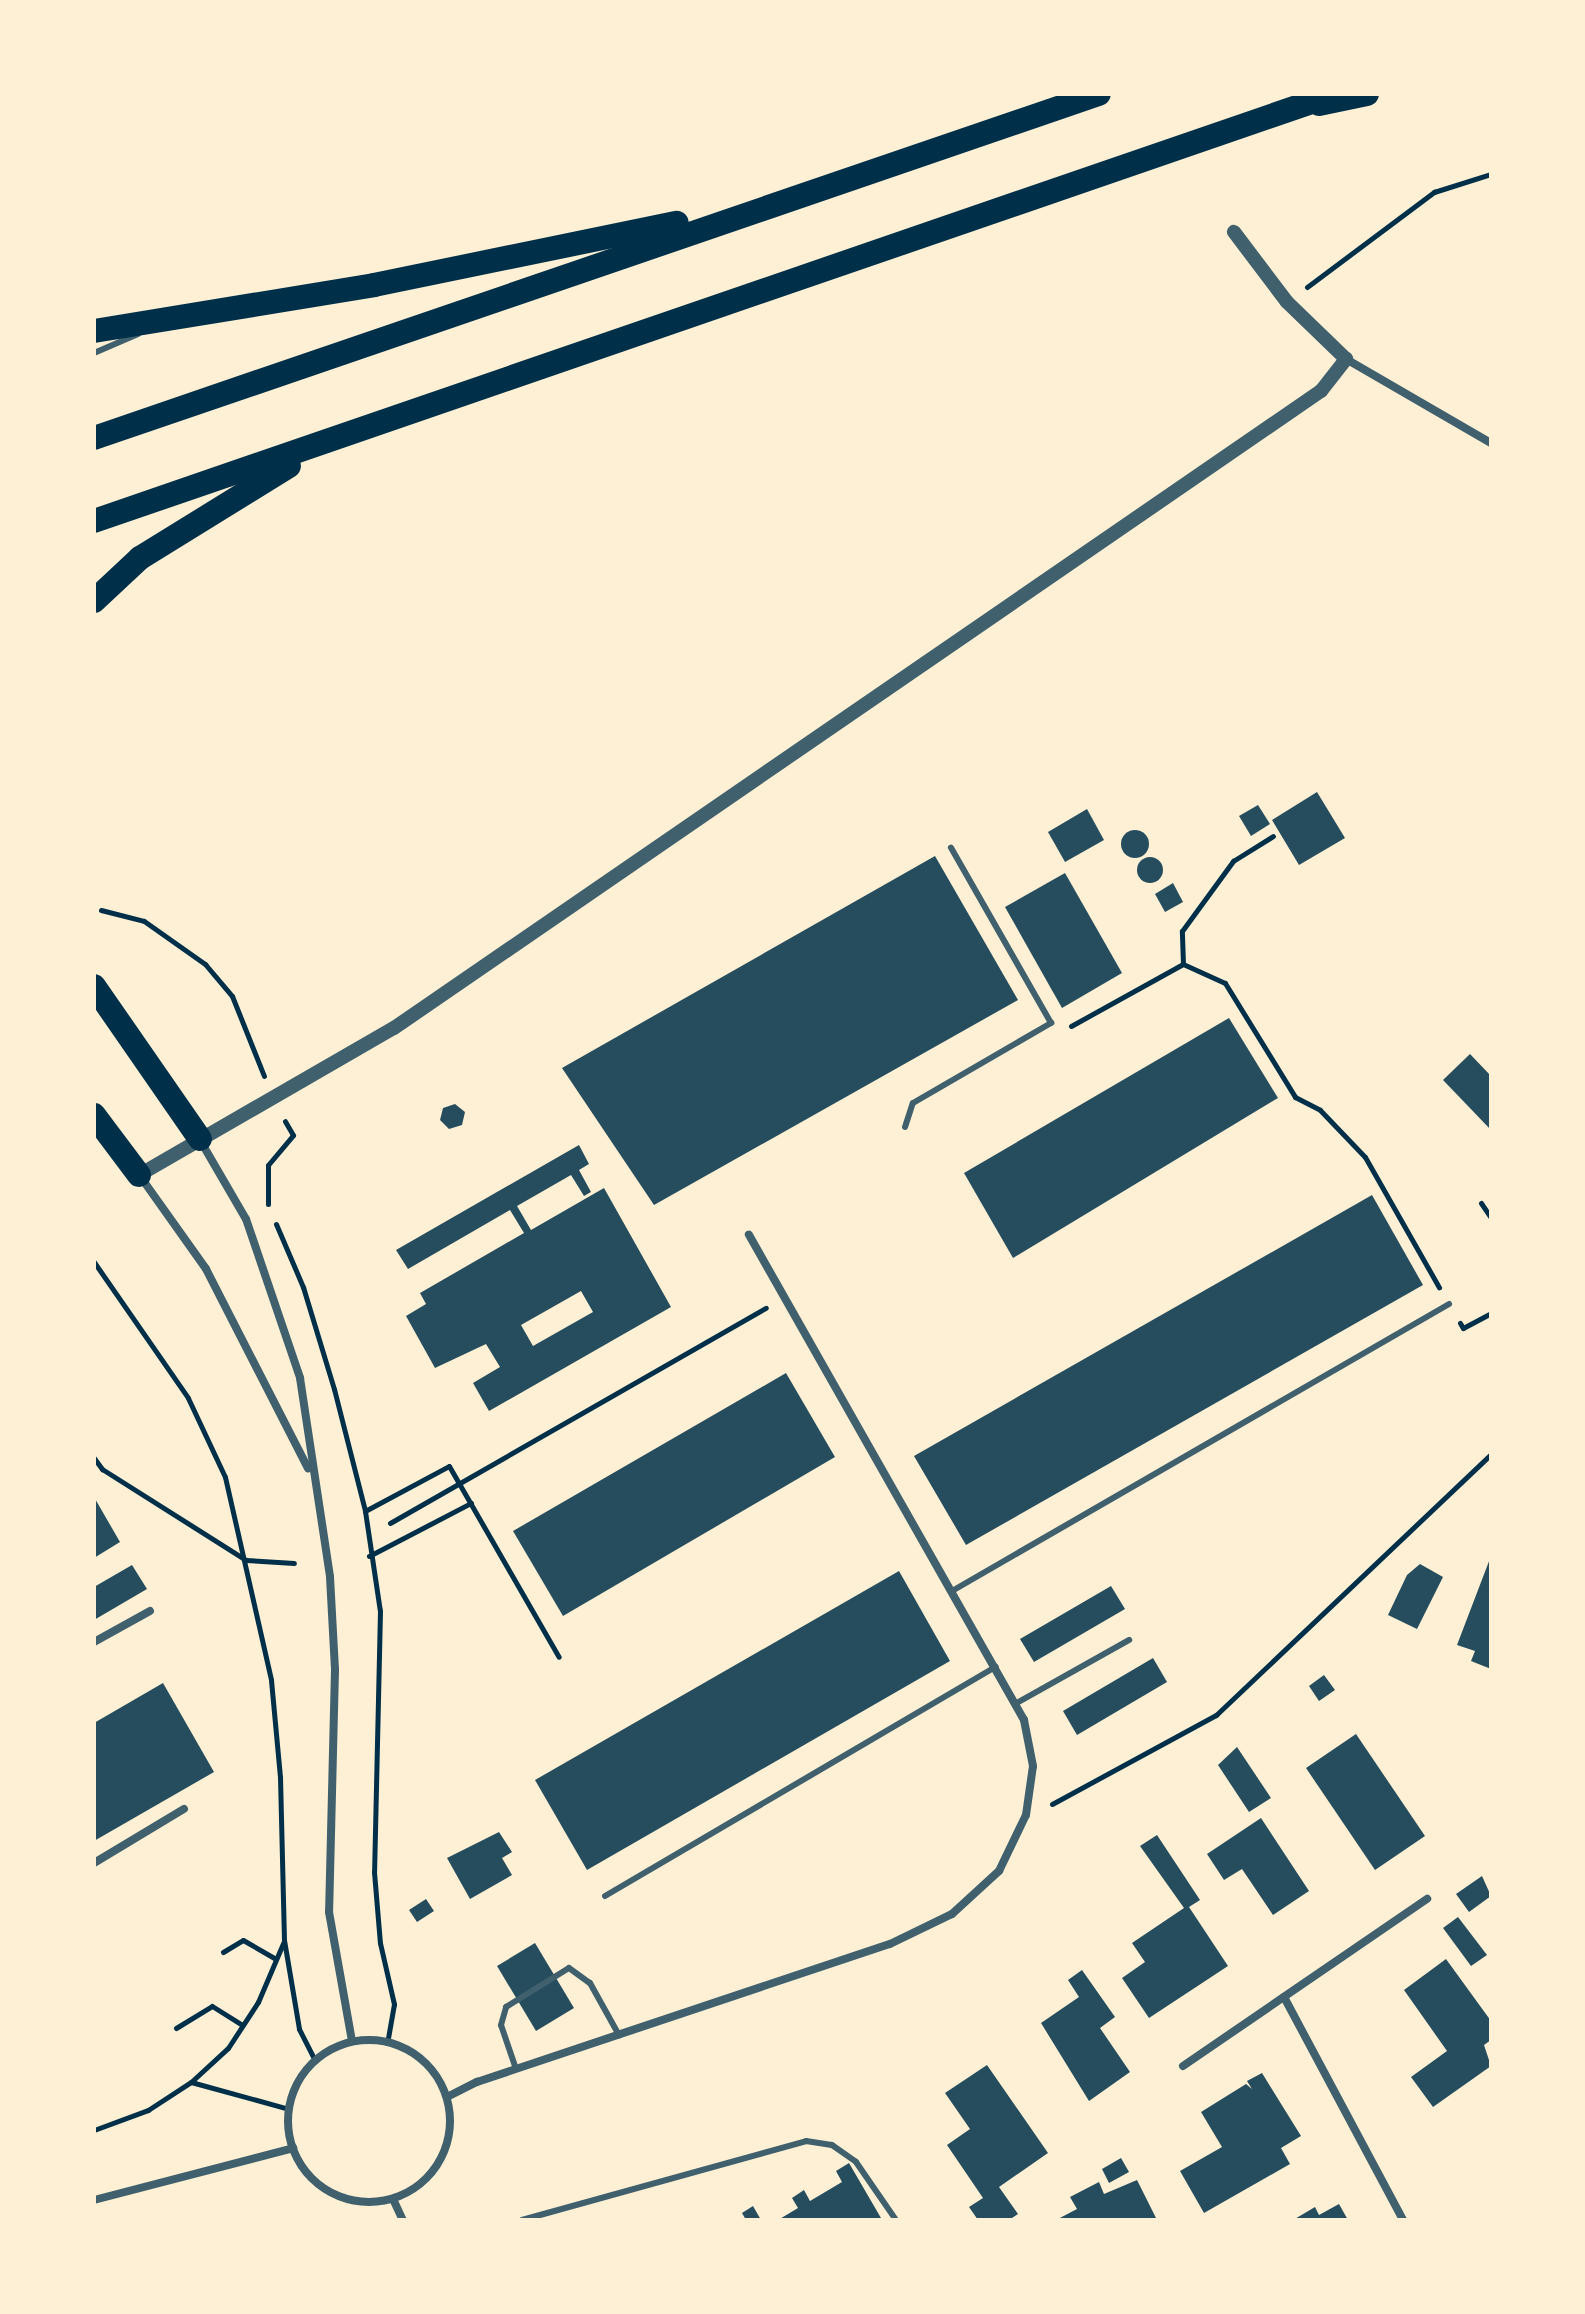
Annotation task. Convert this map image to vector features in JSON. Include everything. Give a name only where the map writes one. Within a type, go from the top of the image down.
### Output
[{"type":"highway","points":[[94,438],[762,206],[1099,94]]},
{"type":"highway","points":[[94,521],[1335,94]]},
{"type":"highway","points":[[1293,110],[1367,94]]},
{"type":"highway","points":[[94,331],[167,322],[762,206]]},
{"type":"highway","points":[[97,596],[171,537],[329,442]]},
{"type":"highway","points":[[94,986],[200,1139]]},
{"type":"highway","points":[[94,1115],[139,1175]]},
{"type":"street","points":[[1234,232],[1287,302],[1346,359],[1491,443]]},
{"type":"street","points":[[312,1476],[206,1269],[139,1175],[394,1028],[1321,391],[1346,359]]},
{"type":"street","points":[[200,1139],[246,1219],[300,1378],[312,1476],[330,1577],[335,1670],[329,1912],[352,2041]]},
{"type":"street","points":[[447,2097],[516,2069],[890,1944],[952,1914],[999,1871],[1026,1815],[1033,1766],[1015,1704],[749,1235]]},
{"type":"street","points":[[94,1642],[150,1611]]},
{"type":"street","points":[[94,1863],[184,1809]]},
{"type":"street","points":[[1183,2066],[1427,1899]]},
{"type":"street","points":[[1284,1997],[1403,2220]]},
{"type":"street","points":[[352,2041],[387,2042],[413,2053],[434,2072],[447,2097],[450,2118],[442,2159],[413,2190],[393,2199],[344,2198],[305,2170],[293,2148],[289,2109],[298,2083],[315,2061],[352,2041]]},
{"type":"street","points":[[94,2200],[293,2148]]},
{"type":"street","points":[[393,2199],[403,2220]]},
{"type":"lane","points":[[94,353],[167,322]]},
{"type":"lane","points":[[905,1127],[913,1103],[1051,1023],[951,848]]},
{"type":"lane","points":[[952,1591],[1449,1304]]},
{"type":"lane","points":[[1015,1704],[1129,1640]]},
{"type":"lane","points":[[605,1896],[996,1667]]},
{"type":"lane","points":[[516,2069],[501,2025],[506,2007],[569,1968],[590,1983],[619,2035]]},
{"type":"lane","points":[[522,2220],[806,2141],[832,2145],[856,2162],[896,2220]]},
{"type":"path","points":[[1287,302],[1434,192],[1491,174]]},
{"type":"path","points":[[1183,964],[1182,931],[1233,861],[1273,836]]},
{"type":"path","points":[[101,910],[144,921],[205,964],[232,996],[272,1096]]},
{"type":"path","points":[[1051,1023],[1074,1027],[1183,964]]},
{"type":"path","points":[[1183,964],[1225,983],[1295,1097],[1320,1110],[1365,1157],[1463,1328],[1491,1313]]},
{"type":"path","points":[[1481,1203],[1491,1218]]},
{"type":"path","points":[[94,1262],[188,1398],[225,1477],[246,1560],[274,1708],[284,1940],[299,2029],[315,2061]]},
{"type":"path","points":[[390,1523],[784,1297]]},
{"type":"path","points":[[1026,1815],[1077,1794],[1216,1715],[1491,1454]]},
{"type":"path","points":[[94,1458],[102,1469],[246,1560],[294,1563]]},
{"type":"path","points":[[365,1511],[449,1466],[559,1657]]},
{"type":"path","points":[[369,1556],[471,1503]]},
{"type":"path","points":[[223,1952],[243,1940],[276,1959]]},
{"type":"path","points":[[94,2130],[148,2110],[191,2082],[228,2048],[243,2025],[284,1940]]},
{"type":"path","points":[[176,2028],[212,2006],[243,2025]]},
{"type":"path","points":[[191,2082],[289,2109]]},
{"type":"building","points":[[1317,792],[1345,838],[1299,865],[1272,820]]},
{"type":"building","points":[[1258,805],[1270,824],[1251,836],[1239,816]]},
{"type":"building","points":[[1087,809],[1104,840],[1065,862],[1048,832]]},
{"type":"building","points":[[1135,830],[1145,834],[1149,844],[1145,854],[1135,858],[1125,854],[1121,844],[1125,834]]},
{"type":"building","points":[[935,856],[1018,1000],[654,1205],[562,1068]]},
{"type":"building","points":[[1150,857],[1159,861],[1163,870],[1159,879],[1150,883],[1141,879],[1137,870],[1141,861]]},
{"type":"building","points":[[1065,873],[1122,973],[1062,1008],[1005,907]]},
{"type":"building","points":[[1173,883],[1183,902],[1165,912],[1155,894]]},
{"type":"building","points":[[1229,1018],[1278,1098],[1013,1258],[964,1173]]},
{"type":"building","points":[[1470,1054],[1491,1076],[1491,1130],[1443,1080]]},
{"type":"building","points":[[455,1104],[465,1112],[462,1125],[449,1129],[440,1120],[443,1108]]},
{"type":"building","points":[[579,1145],[589,1164],[579,1170],[591,1192],[584,1196],[571,1175],[517,1206],[531,1230],[604,1188],[671,1307],[489,1411],[473,1383],[500,1367],[486,1344],[435,1368],[406,1316],[426,1304],[420,1293],[524,1233],[510,1210],[408,1269],[396,1250]],"holes":[[[581,1291],[593,1312],[533,1346],[521,1325]]]},
{"type":"building","points":[[1372,1195],[1423,1285],[966,1545],[914,1456]]},
{"type":"building","points":[[786,1373],[835,1457],[563,1616],[513,1531]]},
{"type":"building","points":[[94,1497],[120,1542],[94,1558]]},
{"type":"building","points":[[1491,1556],[1491,1669],[1471,1661],[1475,1651],[1457,1645]]},
{"type":"building","points":[[1420,1564],[1443,1577],[1417,1629],[1388,1615],[1407,1575]]},
{"type":"building","points":[[132,1565],[147,1589],[94,1620],[94,1587]]},
{"type":"building","points":[[899,1571],[950,1661],[587,1870],[535,1780]]},
{"type":"building","points":[[1111,1586],[1125,1609],[1034,1662],[1020,1639]]},
{"type":"building","points":[[1153,1658],[1167,1682],[1077,1735],[1063,1711]]},
{"type":"building","points":[[1324,1675],[1335,1690],[1319,1701],[1309,1686]]},
{"type":"building","points":[[163,1683],[214,1772],[94,1841],[94,1723]]},
{"type":"building","points":[[1356,1734],[1425,1836],[1375,1870],[1306,1768]]},
{"type":"building","points":[[1237,1747],[1271,1798],[1249,1812],[1218,1765]]},
{"type":"building","points":[[1261,1818],[1309,1891],[1273,1915],[1242,1869],[1224,1880],[1207,1854]]},
{"type":"building","points":[[499,1832],[512,1852],[502,1858],[512,1875],[470,1899],[447,1858]]},
{"type":"building","points":[[1157,1835],[1200,1900],[1189,1907],[1228,1966],[1149,2018],[1122,1978],[1145,1962],[1132,1943],[1184,1908],[1140,1846]]},
{"type":"building","points":[[1482,1876],[1491,1896],[1469,1912],[1456,1894]]},
{"type":"building","points":[[426,1899],[434,1911],[417,1922],[409,1910]]},
{"type":"building","points":[[1458,1917],[1487,1955],[1471,1966],[1443,1928]]},
{"type":"building","points":[[535,1943],[574,2008],[536,2031],[497,1966]]},
{"type":"building","points":[[1446,1959],[1491,2021],[1491,2040],[1484,2045],[1491,2066],[1433,2107],[1411,2077],[1447,2051],[1404,1990]]},
{"type":"building","points":[[1082,1970],[1115,2017],[1100,2028],[1130,2072],[1089,2101],[1041,2023],[1079,1997],[1068,1980]]},
{"type":"building","points":[[987,2065],[1048,2153],[999,2187],[1018,2214],[1009,2220],[978,2220],[969,2207],[983,2198],[947,2145],[970,2129],[945,2093]]},
{"type":"building","points":[[1262,2073],[1301,2136],[1281,2148],[1290,2164],[1204,2213],[1180,2171],[1222,2147],[1201,2112],[1246,2084],[1252,2089],[1247,2081]]},
{"type":"building","points":[[1121,2158],[1129,2172],[1109,2183],[1102,2169]]},
{"type":"building","points":[[849,2163],[881,2218],[778,2220],[798,2208],[792,2198],[804,2190],[810,2201],[842,2182],[836,2171]]},
{"type":"building","points":[[1137,2180],[1157,2220],[1056,2220],[1077,2209],[1070,2197],[1099,2182],[1104,2194]]},
{"type":"building","points":[[1339,2204],[1348,2220],[1293,2220],[1315,2207],[1319,2215]]},
{"type":"building","points":[[753,2206],[761,2220],[746,2220],[742,2213]]}]
